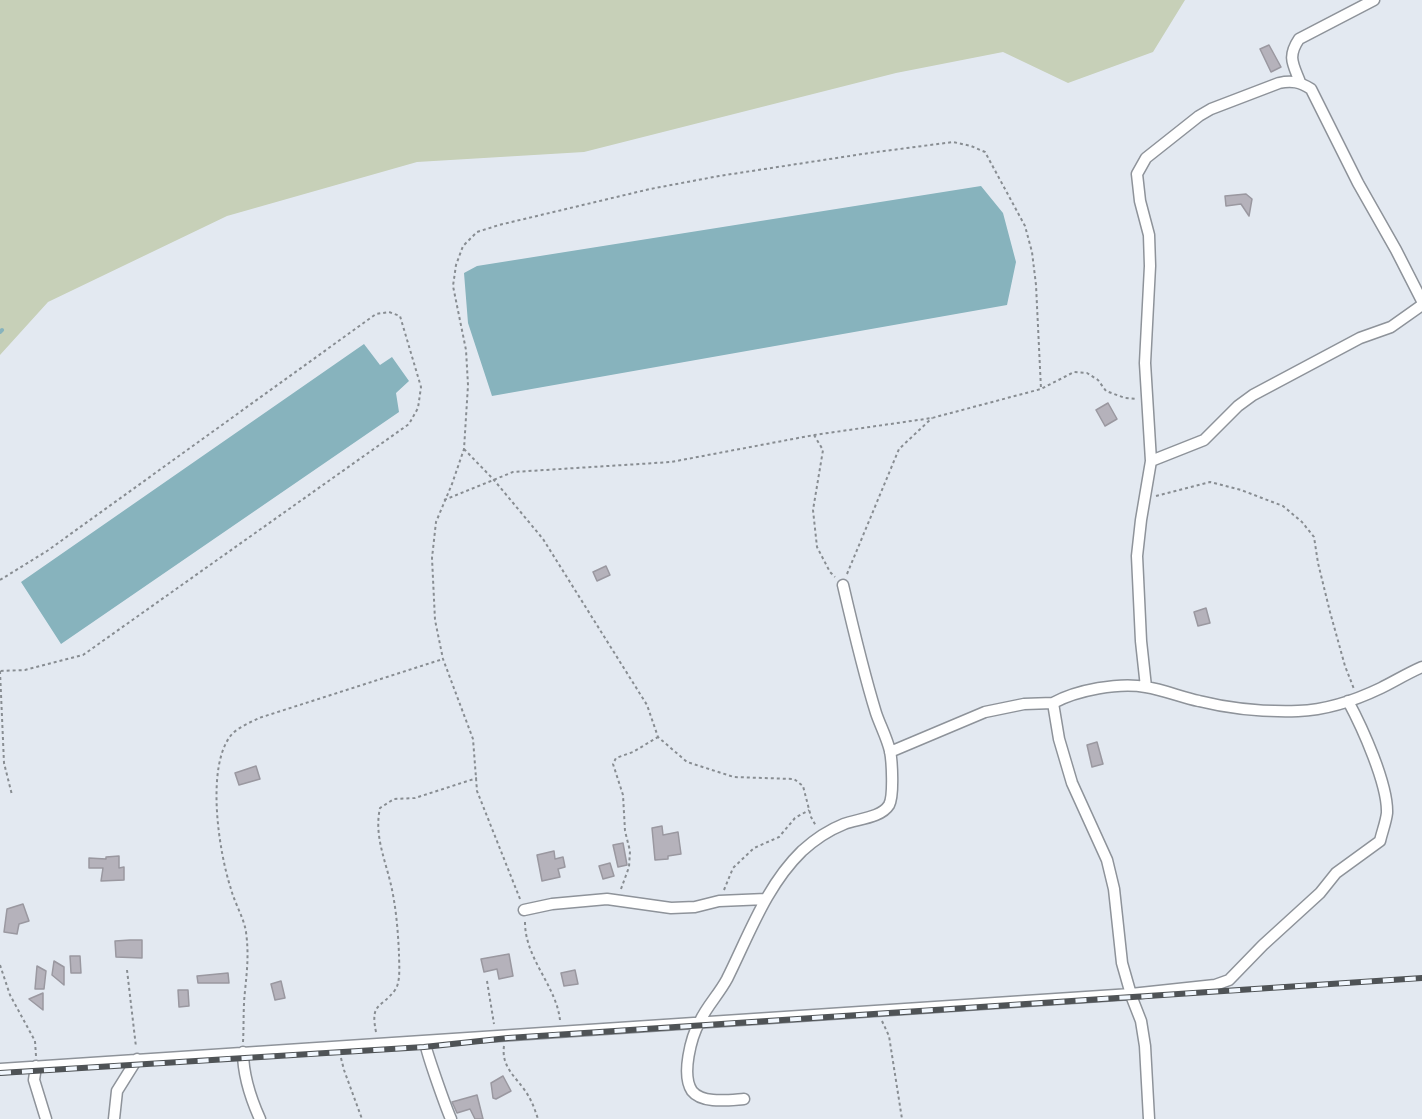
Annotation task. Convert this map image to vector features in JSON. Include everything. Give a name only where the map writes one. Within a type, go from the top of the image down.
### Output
[{"type":"street","points":[[1300,82],[1291,58],[1293,48],[1299,39],[1374,0]]},
{"type":"street","points":[[1146,687],[1141,641],[1137,556],[1151,461],[1144,363],[1150,266],[1149,234],[1137,174],[1146,158],[1198,116],[1211,109],[1279,83],[1300,82],[1311,89],[1358,183],[1422,301]]},
{"type":"street","points":[[1151,461],[1204,440],[1238,406],[1253,395],[1360,338],[1391,327],[1422,305]]},
{"type":"street","points":[[744,1099],[703,1098],[694,1093],[688,1083],[687,1068],[699,1022],[726,981],[766,899],[790,864],[811,843],[843,824],[882,812],[889,804],[892,791],[890,752],[876,712],[843,585]]},
{"type":"street","points":[[890,752],[985,712],[1024,704],[1053,703],[1086,691],[1133,686],[1146,687],[1199,701],[1254,710],[1299,711],[1318,709],[1380,689],[1422,667]]},
{"type":"street","points":[[0,1069],[1131,994],[1215,985],[1229,980],[1263,945],[1320,893],[1336,873],[1380,841],[1387,813],[1383,783],[1356,716],[1352,699]]},
{"type":"street","points":[[1053,703],[1059,739],[1072,783],[1107,860],[1114,889],[1122,963],[1141,1021],[1145,1046],[1149,1119]]},
{"type":"street","points":[[524,910],[552,904],[617,899],[671,908],[695,907],[719,901],[766,899]]},
{"type":"street","points":[[425,1041],[424,1047],[431,1060],[451,1119]]},
{"type":"street","points":[[243,1052],[252,1102],[260,1119]]},
{"type":"street","points":[[114,1119],[117,1091],[137,1059]]},
{"type":"street","points":[[36,1066],[34,1072],[36,1087],[46,1119]]},
{"type":"path","points":[[379,1043],[374,1024],[374,1012],[378,1004],[396,989],[399,952],[394,902],[377,822],[380,808],[394,800],[415,798],[477,778],[473,738],[443,660],[435,620],[432,558],[436,522],[464,449],[468,385],[466,350],[453,286],[456,266],[463,246],[477,232],[650,189],[794,164],[953,142],[971,146],[985,152],[1025,226],[1032,252],[1036,285],[1041,389]]},
{"type":"path","points":[[0,580],[47,551],[376,314],[389,312],[400,316],[421,387],[418,408],[409,424],[83,655],[25,670],[0,671],[4,763],[12,795]]},
{"type":"path","points":[[444,500],[513,472],[671,462],[814,435],[932,418],[1041,389],[1074,372],[1087,373],[1098,380],[1106,391],[1125,398],[1146,400]]},
{"type":"path","points":[[814,435],[823,450],[813,510],[817,547],[830,572],[843,585],[899,449],[932,418]]},
{"type":"path","points":[[464,449],[494,480],[543,539],[647,705],[658,737],[687,762],[734,777],[794,779],[803,786],[811,817],[822,836]]},
{"type":"path","points":[[1145,499],[1210,482],[1241,490],[1283,506],[1302,522],[1314,537],[1318,563],[1352,699]]},
{"type":"path","points":[[243,1052],[245,992],[249,964],[246,930],[222,859],[217,827],[220,755],[232,734],[259,718],[443,660]]},
{"type":"path","points":[[617,899],[629,867],[630,851],[625,831],[623,795],[613,764],[616,758],[658,737]]},
{"type":"path","points":[[719,901],[733,868],[754,848],[779,837],[795,818],[809,810]]},
{"type":"path","points":[[0,965],[10,995],[35,1041],[36,1066]]},
{"type":"path","points":[[127,970],[137,1059]]},
{"type":"path","points":[[487,981],[502,1035],[503,1054],[507,1068],[525,1090],[538,1119]]},
{"type":"path","points":[[878,1010],[889,1036],[902,1119]]},
{"type":"path","points":[[339,1047],[344,1070],[362,1119]]},
{"type":"green space","points":[[0,0],[1185,0],[1153,52],[1068,83],[1003,52],[896,73],[584,152],[417,162],[227,216],[48,302],[0,355]]},
{"type":"water","points":[[981,186],[1003,213],[1016,262],[1007,305],[492,396],[468,323],[464,273],[477,266]]},
{"type":"water","points":[[364,344],[380,365],[392,357],[409,381],[396,393],[399,412],[61,644],[21,582]]},
{"type":"building","points":[[1269,45],[1281,67],[1271,72],[1260,49]]},
{"type":"building","points":[[1246,194],[1252,199],[1249,216],[1241,204],[1226,206],[1225,196]]},
{"type":"building","points":[[1108,403],[1117,419],[1105,426],[1096,410]]},
{"type":"building","points":[[606,566],[610,575],[597,581],[593,572]]},
{"type":"building","points":[[1206,608],[1210,623],[1198,626],[1194,612]]},
{"type":"building","points":[[1097,742],[1103,764],[1092,767],[1087,745]]},
{"type":"building","points":[[256,766],[260,779],[239,785],[235,773]]},
{"type":"building","points":[[662,826],[663,835],[678,832],[681,854],[668,856],[668,859],[655,860],[652,828]]},
{"type":"building","points":[[623,843],[627,865],[618,867],[613,845]]},
{"type":"building","points":[[554,851],[555,859],[563,857],[565,867],[558,869],[560,877],[542,881],[537,855]]},
{"type":"building","points":[[119,856],[119,868],[124,867],[124,880],[101,881],[103,868],[89,868],[89,858],[106,859],[106,857]]},
{"type":"building","points":[[610,863],[614,876],[603,879],[599,866]]},
{"type":"building","points":[[23,904],[29,921],[19,924],[17,934],[4,932],[7,909]]},
{"type":"building","points":[[142,940],[142,958],[116,957],[115,941]]},
{"type":"building","points":[[509,954],[513,976],[499,979],[497,969],[484,972],[481,959]]},
{"type":"building","points":[[70,956],[80,956],[81,973],[71,973]]},
{"type":"building","points":[[54,961],[64,967],[64,985],[52,975]]},
{"type":"building","points":[[37,966],[46,971],[44,989],[35,989]]},
{"type":"building","points":[[575,970],[578,984],[564,986],[561,973]]},
{"type":"building","points":[[228,973],[229,983],[198,983],[197,976]]},
{"type":"building","points":[[281,981],[285,998],[275,1000],[271,984]]},
{"type":"building","points":[[178,990],[188,990],[189,1006],[179,1007]]},
{"type":"building","points":[[43,993],[43,1010],[29,999]]},
{"type":"building","points":[[503,1076],[511,1091],[496,1099],[493,1098],[491,1083]]},
{"type":"building","points":[[477,1095],[483,1119],[475,1119],[470,1109],[457,1113],[452,1102]]},
{"type":"railway","points":[[0,1073],[424,1047],[508,1038],[1422,978]]}]
